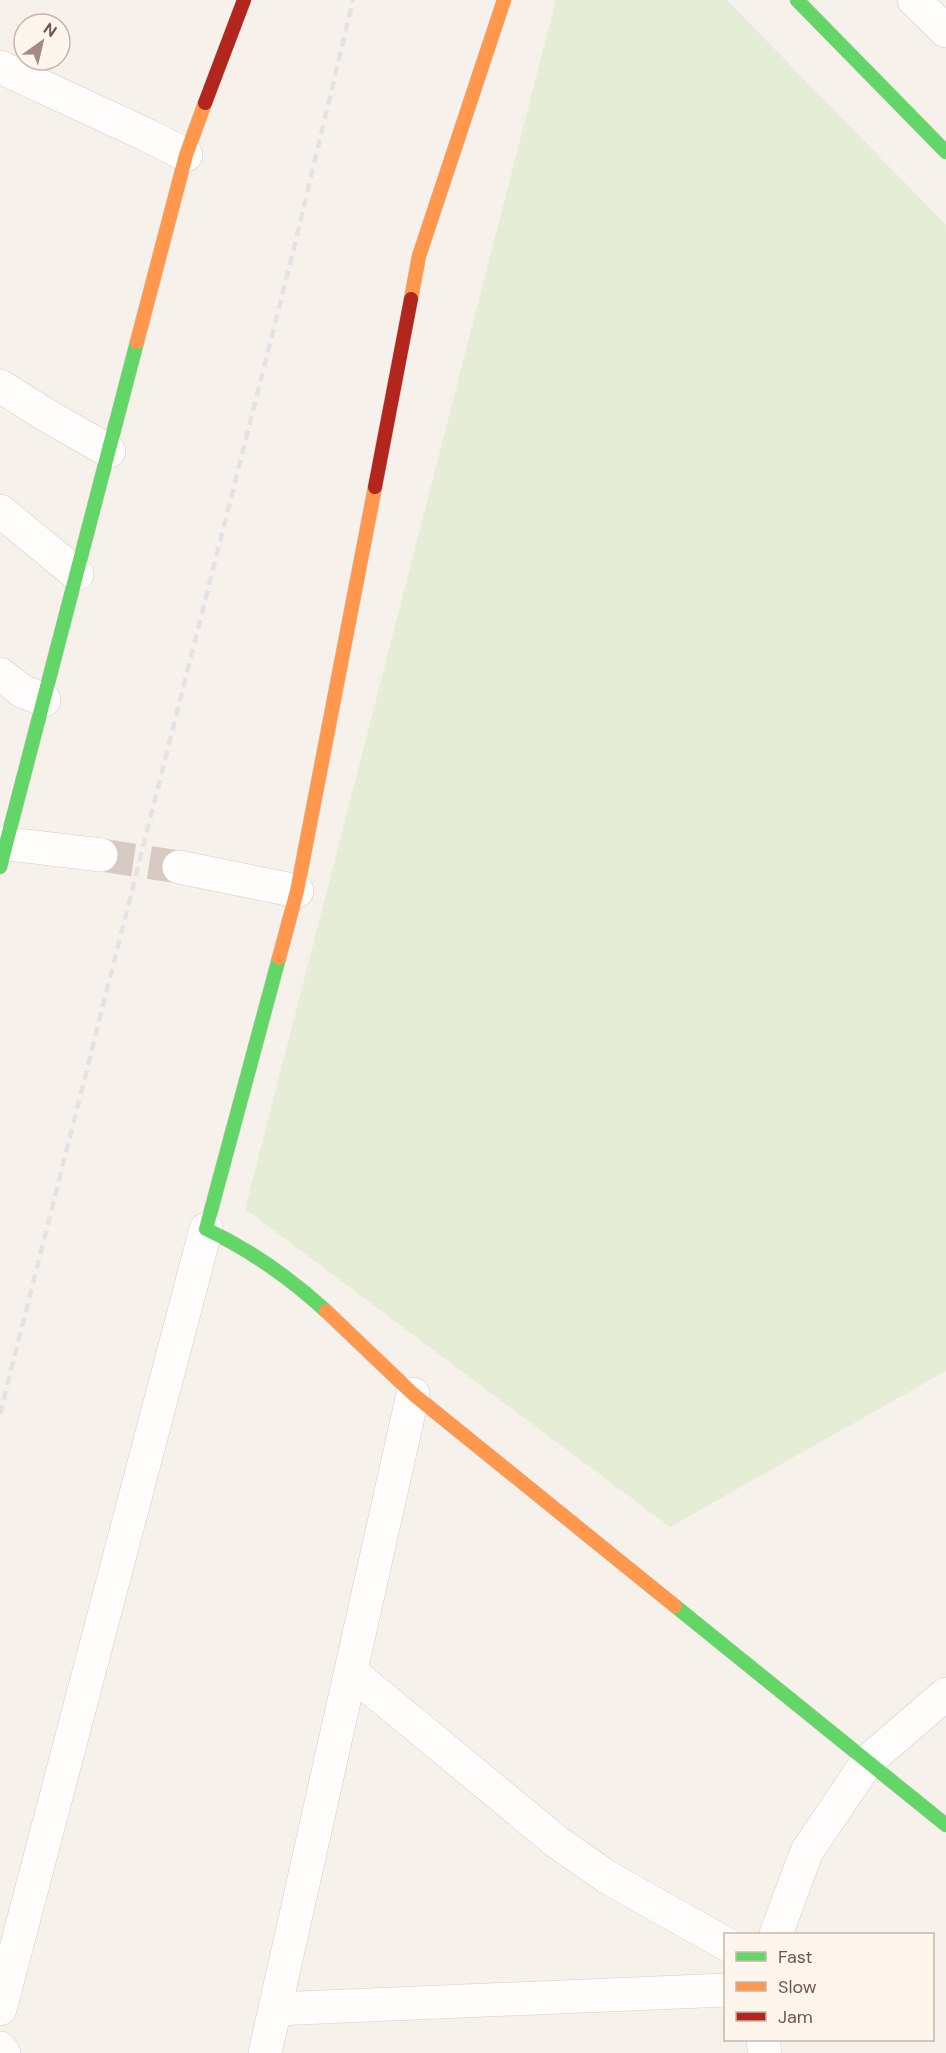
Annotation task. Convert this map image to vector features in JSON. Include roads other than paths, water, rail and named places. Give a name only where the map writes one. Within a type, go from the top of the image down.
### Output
[{"type":"street","points":[[101,855],[2,852],[44,700],[186,155],[244,0]]},
{"type":"street","points":[[0,2009],[297,891],[419,256],[504,0]]},
{"type":"street","points":[[797,0],[946,152]]},
{"type":"street","points":[[914,0],[946,31]]},
{"type":"street","points":[[1,69],[186,155]]},
{"type":"street","points":[[0,386],[109,451]]},
{"type":"street","points":[[0,511],[77,574]]},
{"type":"street","points":[[0,674],[22,691],[44,700]]},
{"type":"street","points":[[178,867],[297,891]]},
{"type":"street","points":[[206,1229],[236,1243],[301,1288],[413,1394],[946,1825]]},
{"type":"street","points":[[265,2053],[413,1394]]},
{"type":"street","points":[[351,1672],[557,1842],[607,1876],[724,1943]]},
{"type":"street","points":[[777,1933],[807,1851],[868,1761],[946,1695]]},
{"type":"street","points":[[275,2009],[724,1990]]},
{"type":"street","points":[[0,2048],[4,2053]]},
{"type":"tunnel","points":[[101,855],[179,867]]},
{"type":"railway","points":[[0,1414],[294,248],[353,0]]}]
